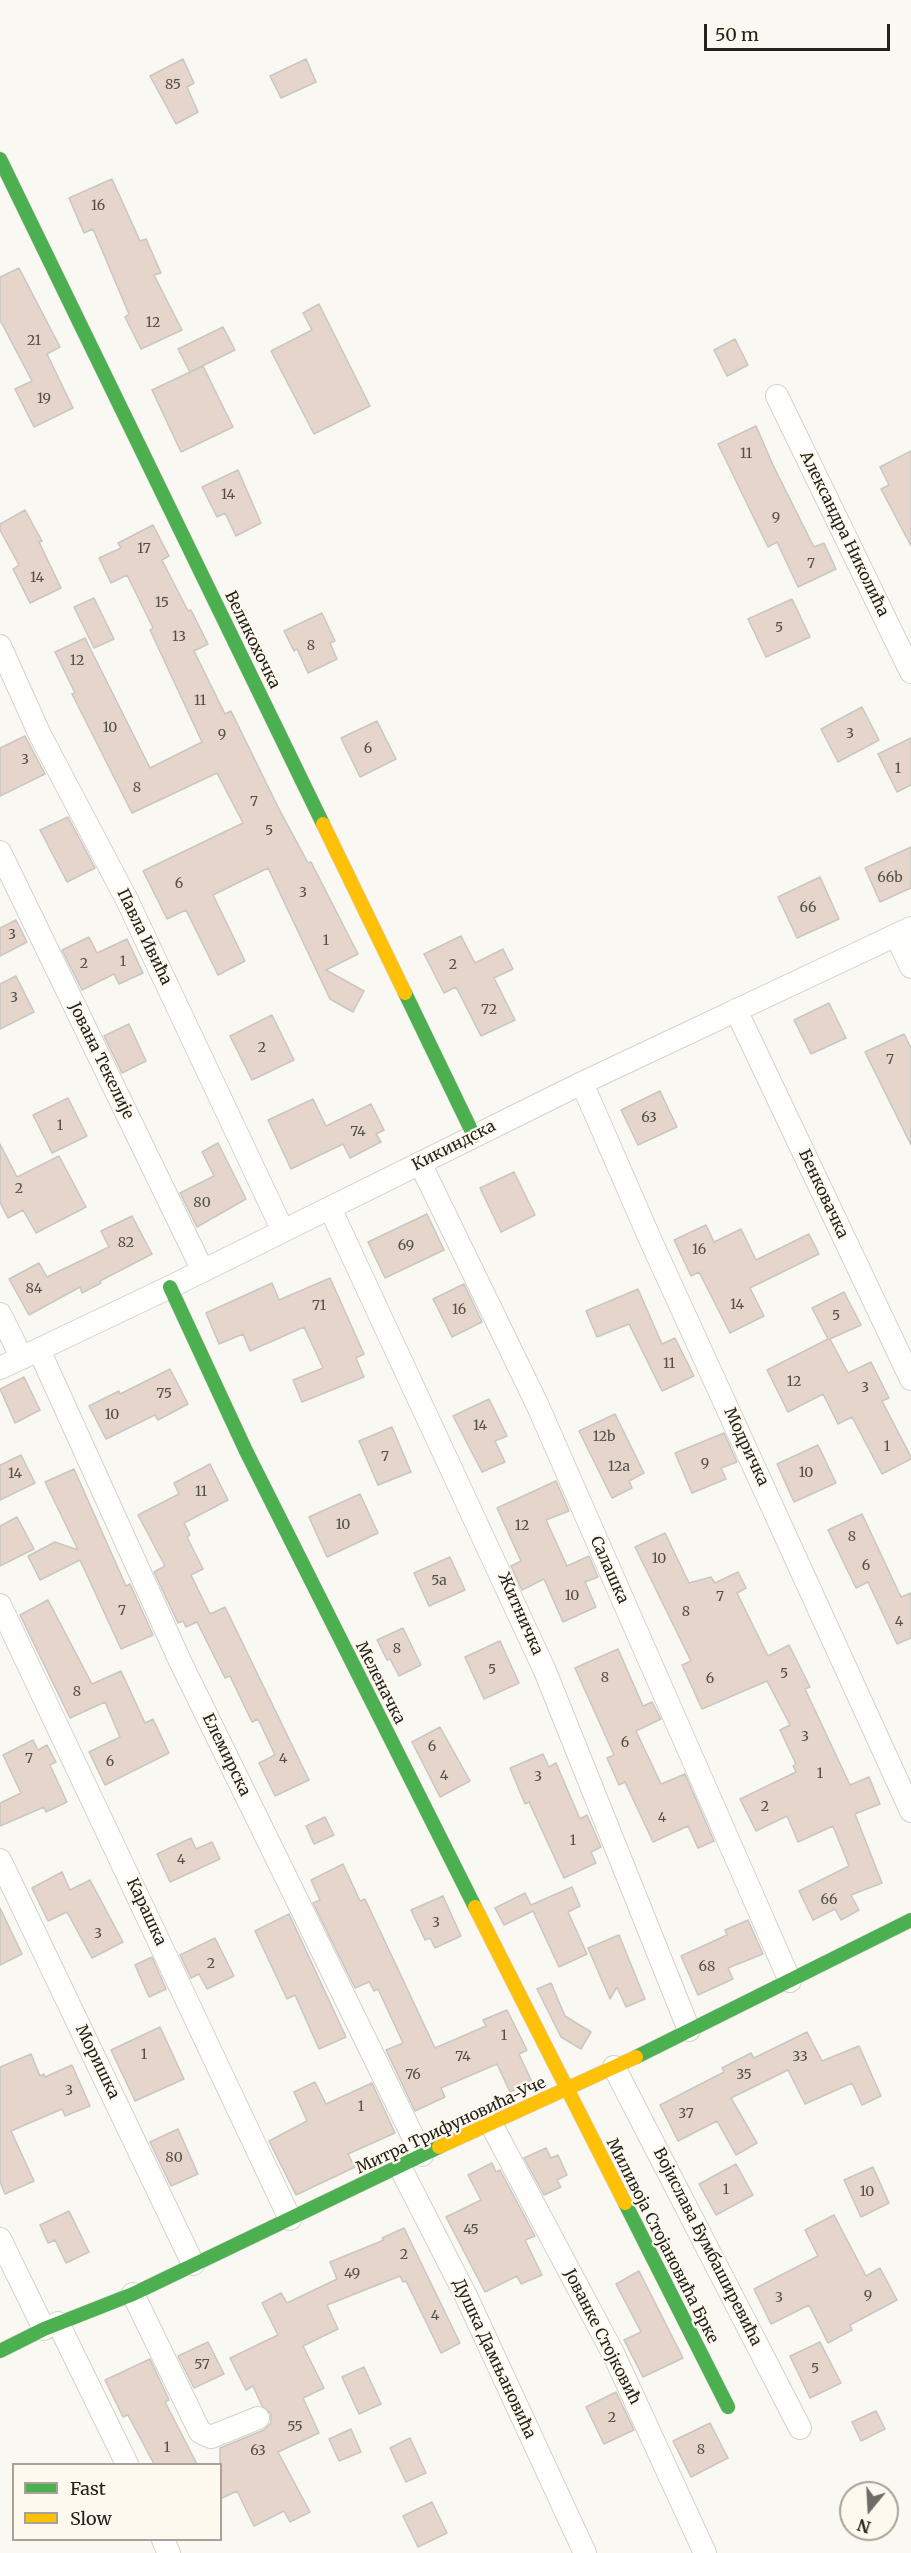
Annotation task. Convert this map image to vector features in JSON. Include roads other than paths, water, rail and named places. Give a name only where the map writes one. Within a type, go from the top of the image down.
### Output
[{"type":"street","name":"Великохочка","points":[[0,159],[474,1136]]},
{"type":"street","name":"Александра Николића","points":[[777,396],[911,672]]},
{"type":"street","name":"Павла Ивића","points":[[0,646],[40,735],[127,900],[283,1231]]},
{"type":"street","name":"Јована Текелије","points":[[0,852],[203,1271]]},
{"type":"street","name":"Кикиндска","points":[[0,1368],[203,1271],[582,1083],[904,932]]},
{"type":"street","points":[[904,932],[911,967]]},
{"type":"street","name":"Бенковачка","points":[[736,1010],[911,1379]]},
{"type":"street","name":"Модричка","points":[[582,1083],[650,1239],[911,1811]]},
{"type":"street","name":"Салашка","points":[[420,1163],[537,1404],[790,1981]]},
{"type":"street","name":"Житничка","points":[[330,1208],[545,1671],[577,1756],[689,2030]]},
{"type":"street","name":"Меленачка","points":[[170,1287],[246,1451],[568,2090]]},
{"type":"street","name":"Елемирска","points":[[0,1314],[30,1354],[422,2155]]},
{"type":"street","name":"Карашка","points":[[0,1605],[290,2219]]},
{"type":"street","name":"Моришка","points":[[0,1860],[193,2264]]},
{"type":"street","name":"Митра Трифуновића-Уче","points":[[0,2352],[51,2326],[133,2294],[422,2155],[568,2090],[911,1920]]},
{"type":"street","name":"Војислава Бумбаширевића","points":[[614,2067],[800,2428]]},
{"type":"street","name":"Миливоја Стојановића Брке","points":[[568,2090],[728,2407]]},
{"type":"street","name":"Јованке Стојковић","points":[[491,2124],[614,2355],[705,2553]]},
{"type":"street","name":"Душка Дамњановића","points":[[400,2167],[467,2298],[585,2553]]},
{"type":"street","points":[[0,2239],[126,2463]]},
{"type":"street","points":[[133,2294],[200,2432],[212,2437],[258,2418]]}]
